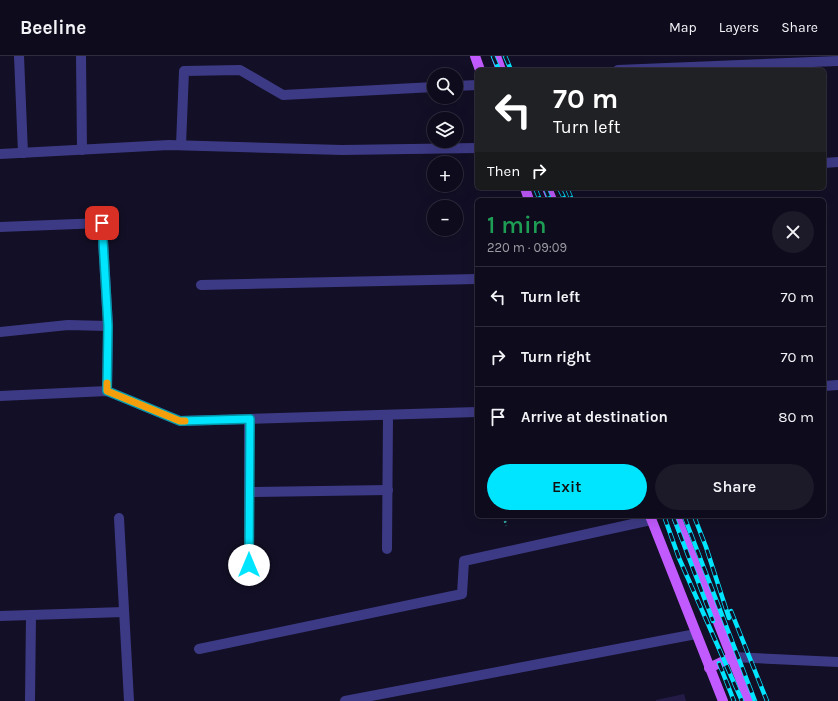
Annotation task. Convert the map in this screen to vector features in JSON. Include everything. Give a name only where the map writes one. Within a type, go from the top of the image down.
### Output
[{"type":"main road","points":[[475,56],[479,68]]},
{"type":"main road","points":[[496,56],[500,68]]},
{"type":"main road","points":[[650,518],[723,701]]},
{"type":"main road","points":[[677,518],[749,701]]},
{"type":"main road","points":[[709,668],[732,657]]},
{"type":"street","points":[[19,56],[23,153]]},
{"type":"street","points":[[81,56],[82,150]]},
{"type":"street","points":[[678,68],[838,61]]},
{"type":"street","points":[[182,145],[184,71],[240,70],[283,95],[427,87]]},
{"type":"street","points":[[463,86],[475,85]]},
{"type":"street","points":[[0,154],[169,145],[342,150],[475,148]]},
{"type":"street","points":[[826,163],[838,162]]},
{"type":"street","points":[[0,227],[102,223],[108,326],[107,391]]},
{"type":"street","points":[[201,285],[475,279]]},
{"type":"street","points":[[0,332],[68,326],[108,326]]},
{"type":"street","points":[[826,386],[838,385]]},
{"type":"street","points":[[0,396],[107,391],[180,421],[475,412]]},
{"type":"street","points":[[387,549],[388,414]]},
{"type":"street","points":[[249,580],[250,419]]},
{"type":"street","points":[[249,492],[388,490]]},
{"type":"street","points":[[119,518],[129,701]]},
{"type":"street","points":[[199,649],[462,594],[464,561],[650,518]]},
{"type":"street","points":[[0,616],[124,612]]},
{"type":"street","points":[[30,701],[31,614]]},
{"type":"street","points":[[345,701],[696,634]]},
{"type":"street","points":[[732,657],[838,662]]},
{"type":"path","points":[[504,518],[506,526]]},
{"type":"building","points":[[684,694],[686,701],[656,701],[656,700]]},
{"type":"railway","points":[[493,56],[498,68]]},
{"type":"railway","points":[[505,56],[510,68]]},
{"type":"railway","points":[[536,190],[539,198]]},
{"type":"railway","points":[[546,190],[549,198]]},
{"type":"railway","points":[[560,190],[564,198]]},
{"type":"railway","points":[[568,190],[571,198]]},
{"type":"railway","points":[[665,518],[679,558],[742,701]]},
{"type":"railway","points":[[674,518],[713,621]]},
{"type":"railway","points":[[685,518],[755,701]]},
{"type":"railway","points":[[695,518],[706,547],[729,618]]},
{"type":"railway","points":[[731,611],[767,701]]},
{"type":"railway","points":[[719,663],[734,701]]},
{"type":"slow traffic","points":[[107,383],[107,391],[180,421],[185,421]]},
{"type":"route","points":[[102,223],[108,326],[107,391],[180,421],[250,419],[249,565]]}]
